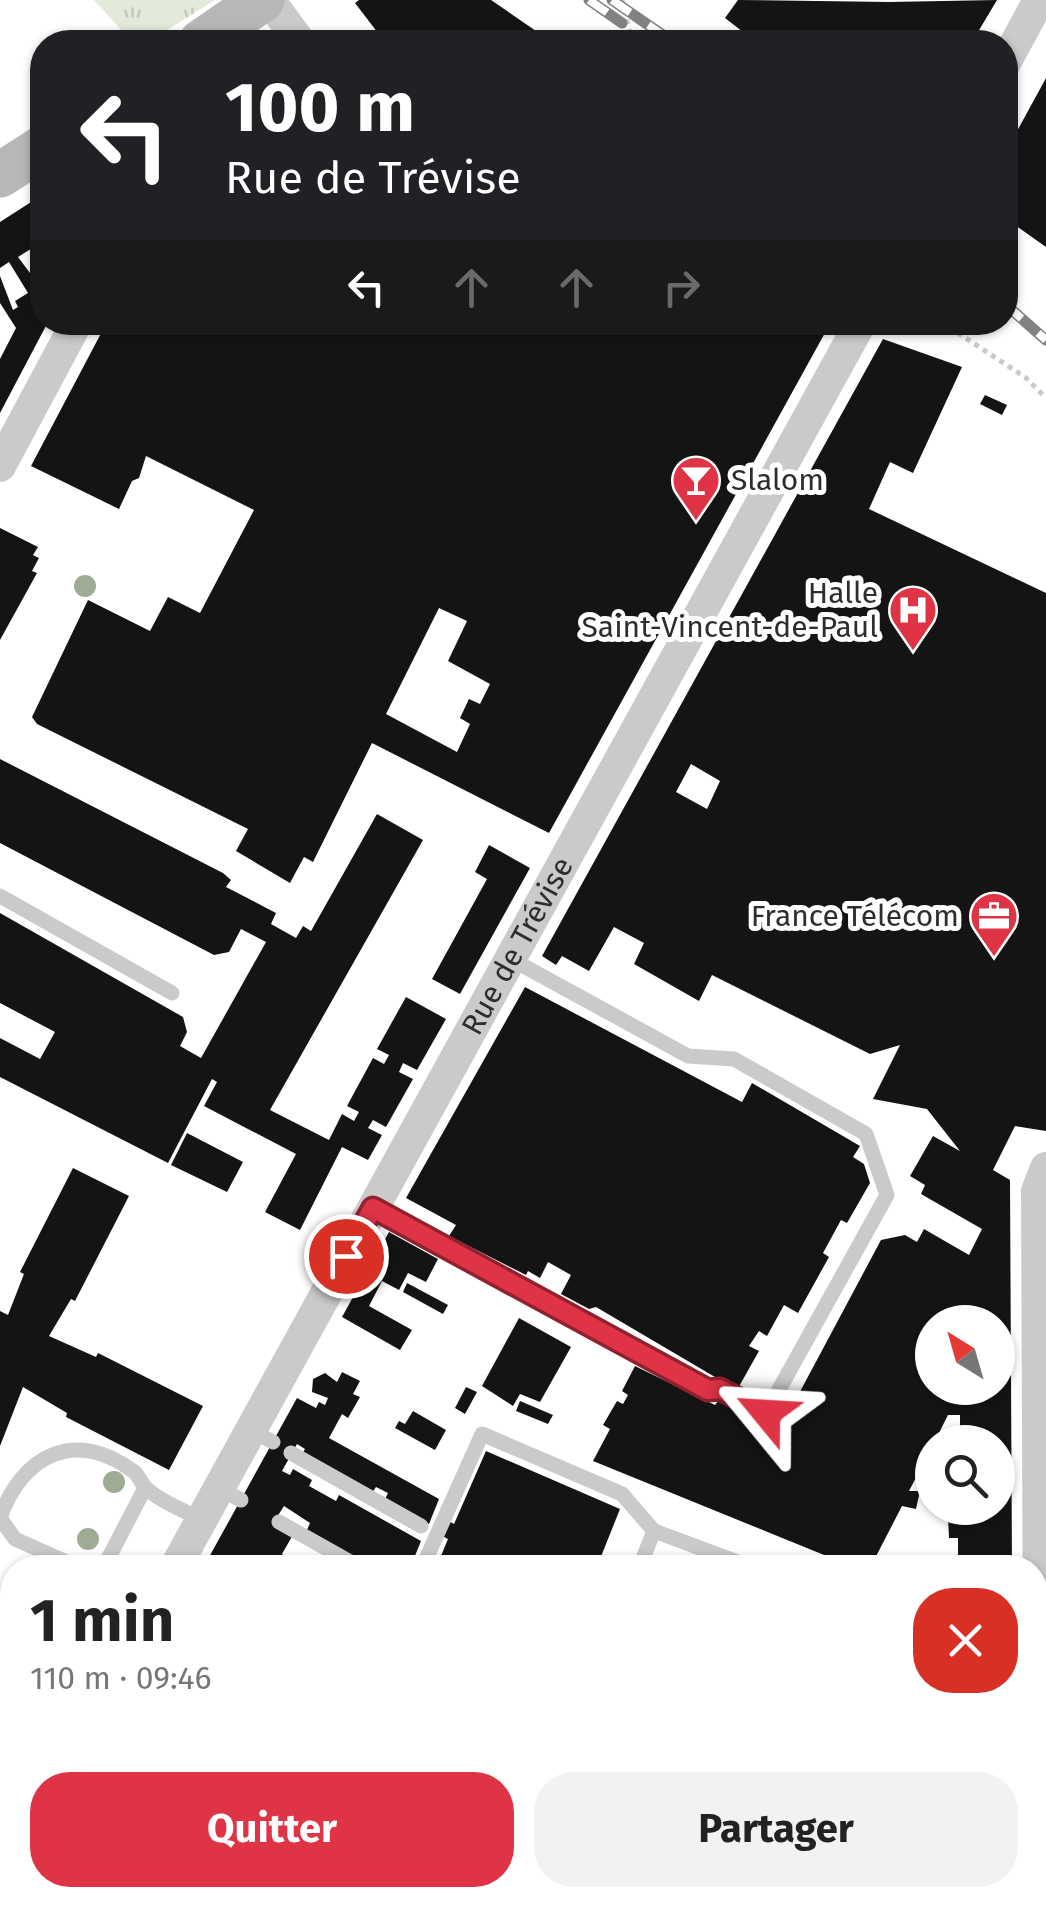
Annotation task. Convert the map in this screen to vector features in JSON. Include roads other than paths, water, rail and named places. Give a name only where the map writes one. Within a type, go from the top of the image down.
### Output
[{"type":"main road","points":[[220,30],[266,0]]},
{"type":"main road","points":[[0,175],[30,156]]},
{"type":"street","points":[[266,0],[290,30]]},
{"type":"street","points":[[1018,39],[1039,0]]},
{"type":"street","points":[[0,466],[70,335]]},
{"type":"street","name":"Rue de Trévise","points":[[182,1555],[201,1520],[230,1494],[262,1436],[373,1208],[854,335]]},
{"type":"street","points":[[1038,1555],[1041,1180]]},
{"type":"lane","points":[[0,896],[172,994]]},
{"type":"lane","points":[[373,1208],[708,1390],[720,1389],[766,1413],[887,1195],[866,1134],[734,1059],[688,1056],[511,959]]},
{"type":"lane","points":[[428,1555],[482,1434],[622,1494],[654,1531],[719,1555]]},
{"type":"lane","points":[[51,1555],[15,1539],[0,1518],[12,1485],[32,1464],[65,1450],[96,1452],[136,1472],[145,1488],[201,1520]]},
{"type":"lane","points":[[292,1454],[420,1526]]},
{"type":"lane","points":[[110,1555],[145,1488]]},
{"type":"lane","points":[[280,1522],[339,1555]]},
{"type":"lane","points":[[644,1555],[654,1531]]},
{"type":"railway","points":[[589,0],[622,23]]},
{"type":"railway","points":[[612,0],[656,30]]},
{"type":"railway","points":[[1018,315],[1046,340]]},
{"type":"place","name":"Slalom","points":[[696,522]]},
{"type":"place","name":"Halle Saint-Vincent-de-Paul","points":[[913,652]]},
{"type":"place","name":"France Télécom","points":[[994,958]]}]
